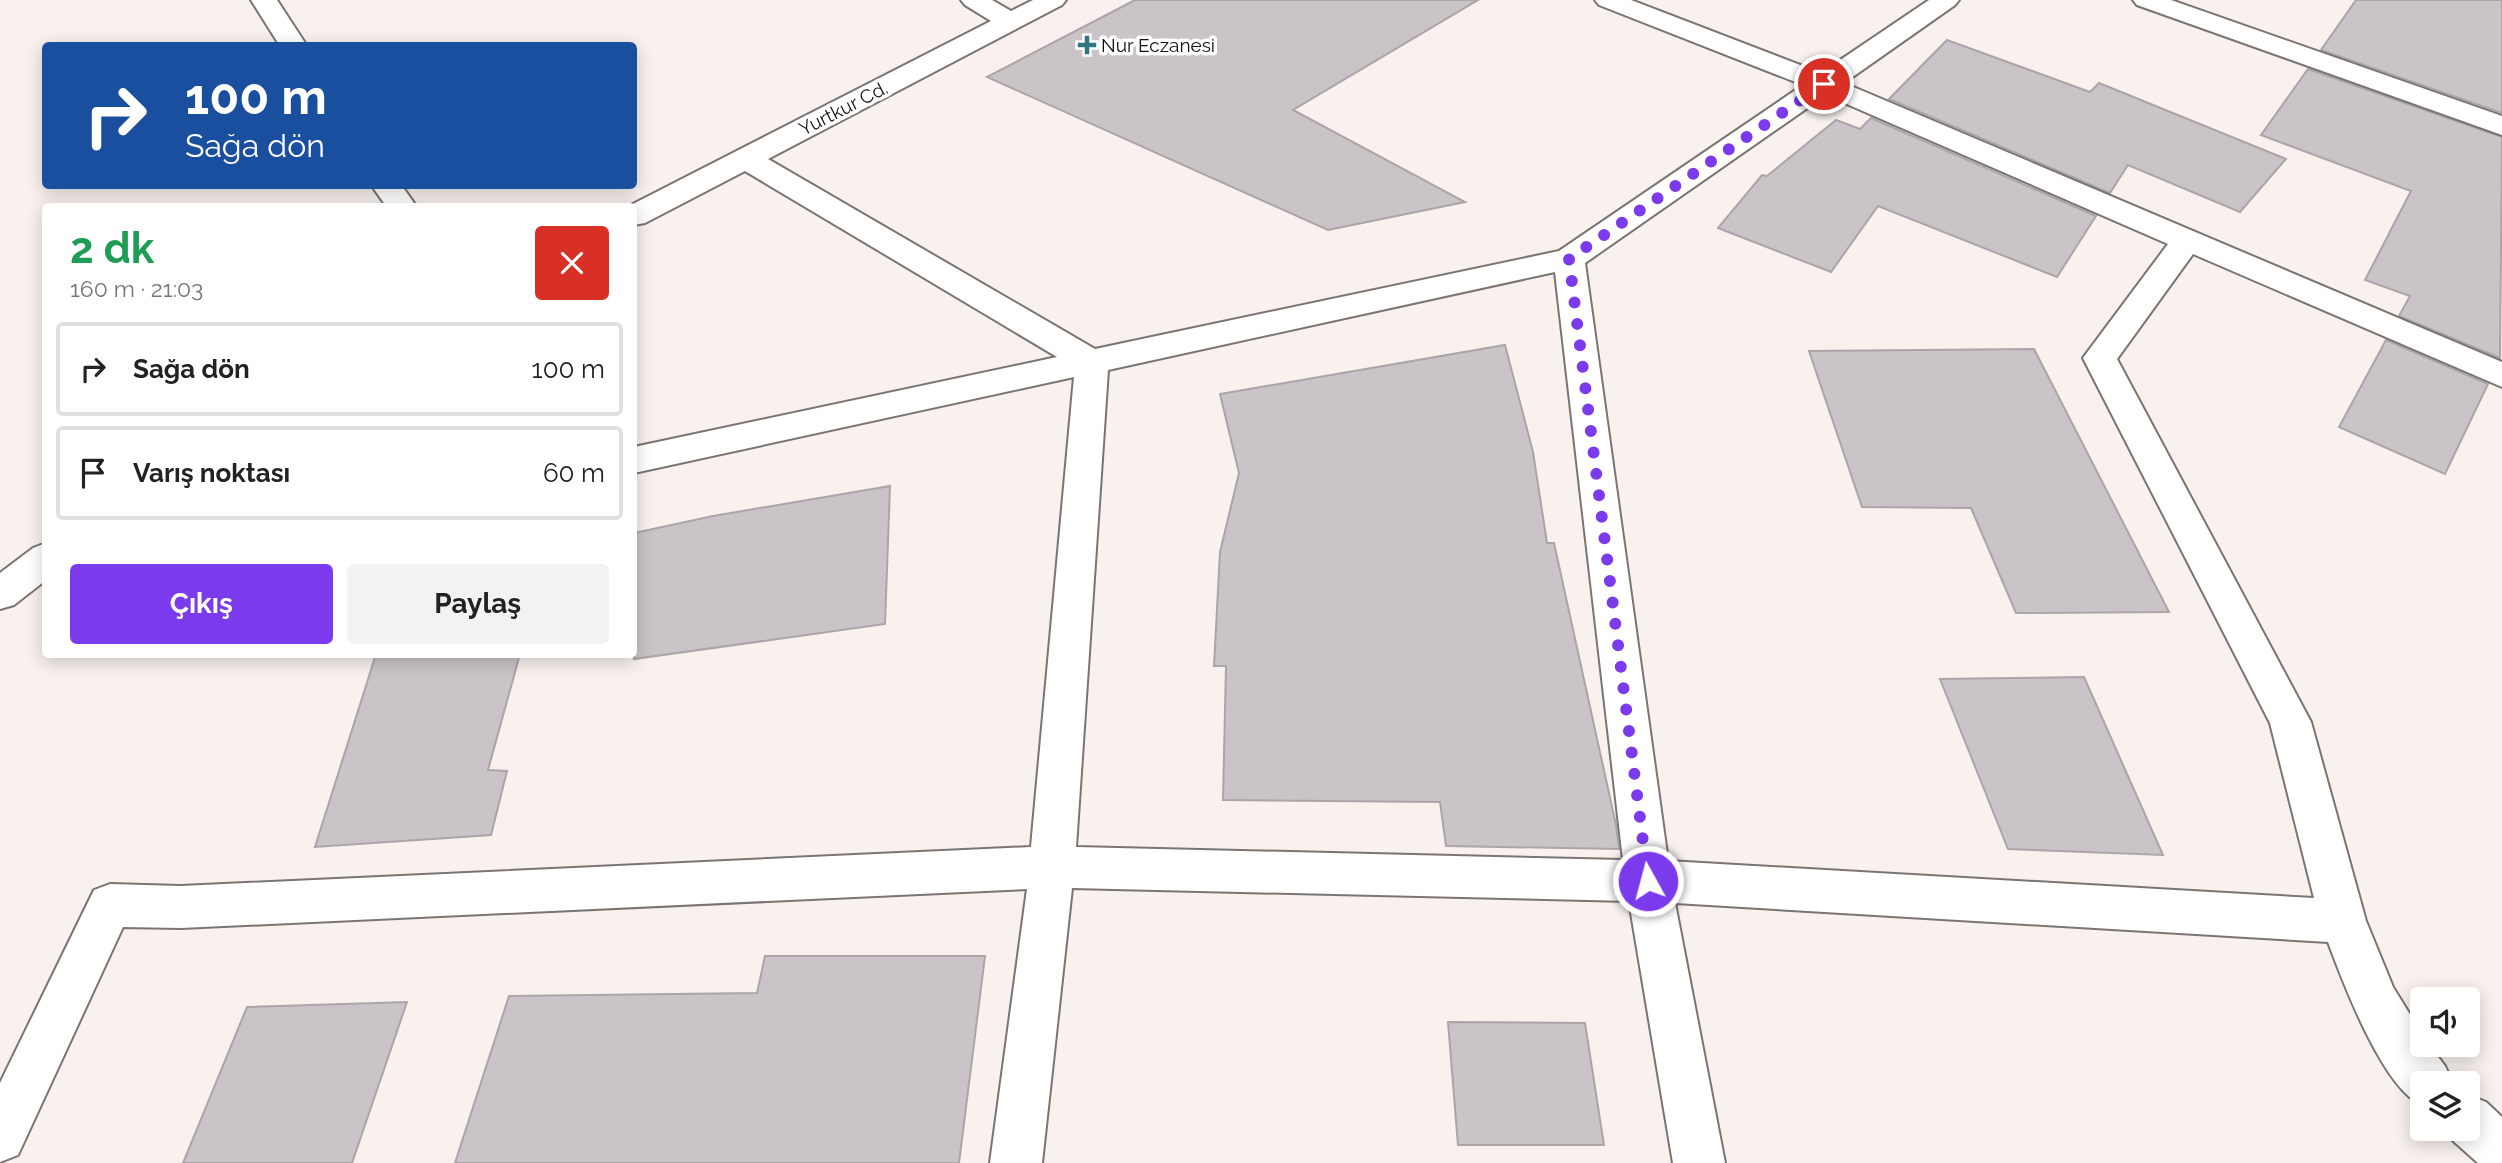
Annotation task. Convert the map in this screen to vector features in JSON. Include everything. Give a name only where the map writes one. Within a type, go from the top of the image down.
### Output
[{"type":"street","points":[[264,0],[291,42]]},
{"type":"street","points":[[974,0],[1011,22]]},
{"type":"street","name":"Yurtkur Cd.","points":[[637,214],[1053,0]]},
{"type":"street","points":[[1608,0],[1824,84],[2502,375]]},
{"type":"street","points":[[637,459],[1569,259],[1946,0]]},
{"type":"street","points":[[2146,0],[2502,126]]},
{"type":"street","points":[[745,158],[1092,363]]},
{"type":"street","points":[[2187,240],[2100,358],[2290,722],[2343,921],[2375,1002],[2417,1071]]},
{"type":"street","points":[[1569,259],[1648,881],[1699,1163]]},
{"type":"street","points":[[1016,1163],[1052,867],[1092,363]]},
{"type":"street","points":[[0,564],[42,538]]},
{"type":"street","points":[[0,594],[42,561]]},
{"type":"street","points":[[0,1137],[110,905],[181,906],[1052,867],[1648,881],[2343,921]]},
{"type":"street","points":[[2480,1131],[2502,1151]]},
{"type":"building","points":[[1135,0],[1478,0],[1293,110],[1465,202],[1328,230],[987,77]]},
{"type":"building","points":[[2356,0],[2502,0],[2502,113],[2321,50]]},
{"type":"building","points":[[1947,40],[2090,92],[2099,83],[2286,159],[2240,212],[2128,165],[2110,193],[1889,99]]},
{"type":"building","points":[[2308,69],[2502,137],[2500,358],[2399,316],[2410,296],[2365,280],[2411,191],[2261,135]]},
{"type":"building","points":[[1871,118],[2096,216],[2057,277],[1878,206],[1831,272],[1718,228],[1762,175],[1767,176],[1836,120],[1860,129]]},
{"type":"building","points":[[2386,340],[2488,384],[2445,474],[2339,427]]},
{"type":"building","points":[[1505,345],[1533,452],[1547,543],[1554,543],[1619,849],[1446,846],[1440,802],[1223,800],[1226,666],[1214,666],[1220,552],[1239,473],[1220,394]]},
{"type":"building","points":[[2034,349],[2169,612],[2016,613],[1971,508],[1862,507],[1809,351]]},
{"type":"building","points":[[890,486],[885,624],[634,659],[637,658],[637,532],[713,516]]},
{"type":"building","points":[[375,658],[519,658],[488,770],[507,771],[491,835],[315,847]]},
{"type":"building","points":[[2084,677],[2163,855],[2008,849],[1940,679]]},
{"type":"building","points":[[765,956],[985,956],[959,1163],[455,1163],[509,996],[757,993]]},
{"type":"building","points":[[407,1002],[352,1163],[183,1163],[247,1007]]},
{"type":"building","points":[[1448,1022],[1585,1023],[1604,1145],[1458,1145]]},
{"type":"place","name":"Nur Eczanesi","points":[[1087,45]]},
{"type":"route","points":[[1648,881],[1569,259],[1824,84]]}]
